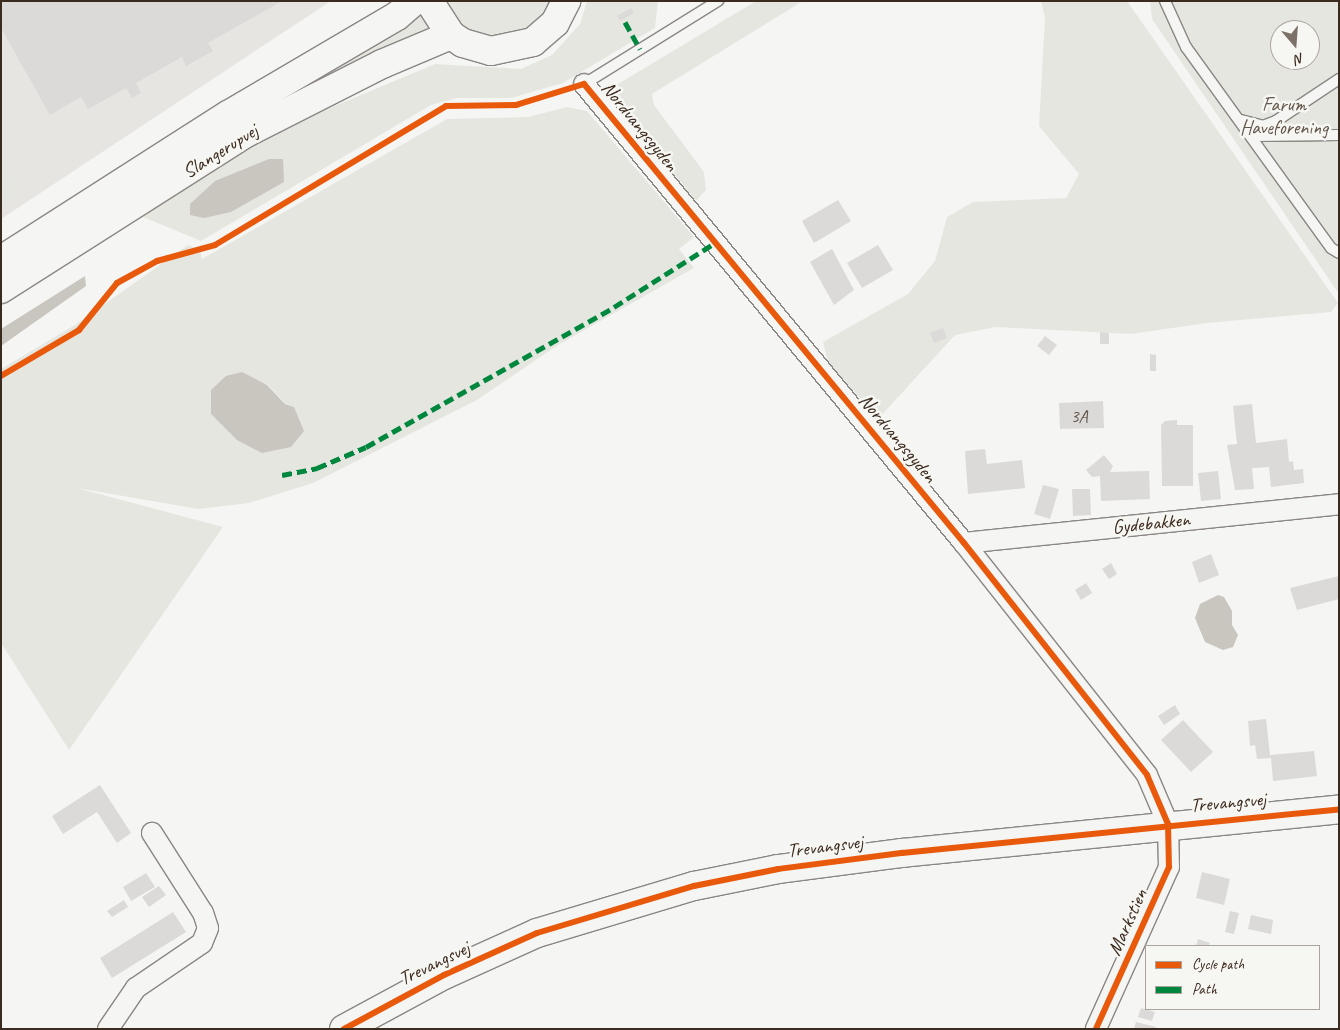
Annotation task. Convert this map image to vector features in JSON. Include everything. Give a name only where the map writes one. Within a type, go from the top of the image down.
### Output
[{"type":"main road","name":"Slangerupvej","points":[[1,260],[228,115],[397,16],[414,1]]},
{"type":"main road","points":[[429,1],[451,35],[463,43],[491,51],[520,48],[545,34],[566,1]]},
{"type":"main road","name":"Slangerupvej","points":[[1,289],[246,133],[382,64],[451,35]]},
{"type":"main road","name":"Trevangsvej","points":[[344,1029],[444,975],[537,933],[694,886],[778,869],[902,853],[1168,824],[1339,809]]},
{"type":"street","name":"Nordvangsgyden","points":[[584,84],[964,543],[1147,775],[1168,824]]},
{"type":"street","name":"Gydebakken","points":[[964,543],[1339,504]]},
{"type":"street","name":"Markstien","points":[[1096,1029],[1169,868],[1168,824]]},
{"type":"street","points":[[108,1029],[136,988],[202,942],[208,928],[203,913],[152,833]]},
{"type":"lane","name":"Nordvangsgyden","points":[[584,84],[718,1]]},
{"type":"lane","points":[[1165,1],[1186,47],[1253,136],[1331,248],[1339,253]]},
{"type":"lane","points":[[1241,120],[1263,126],[1276,121],[1339,79]]},
{"type":"lane","points":[[1253,136],[1339,135]]},
{"type":"shaded area","points":[[1,1],[331,1],[1,219]]},
{"type":"shaded area","points":[[269,159],[283,159],[284,182],[231,212],[204,218],[190,215],[190,204],[215,181]]},
{"type":"shaded area","points":[[85,276],[86,286],[1,346],[1,329]]},
{"type":"shaded area","points":[[242,372],[267,385],[285,404],[294,407],[304,431],[291,447],[262,453],[237,440],[211,414],[211,390],[226,376]]},
{"type":"shaded area","points":[[1218,595],[1224,597],[1232,611],[1232,625],[1238,635],[1233,647],[1223,650],[1205,642],[1195,618],[1200,604]]},
{"type":"green space","points":[[445,1],[554,1],[532,28],[494,38],[466,28]]},
{"type":"green space","points":[[587,1],[658,1],[655,28],[563,83],[511,98],[457,98],[431,105],[201,241],[143,217],[251,141],[435,64],[521,69],[552,55],[580,24]]},
{"type":"green space","points":[[756,1],[803,1],[652,94],[654,105],[704,172],[706,190],[696,201],[613,97],[613,87]]},
{"type":"green space","points":[[1041,1],[1127,1],[1338,303],[1331,312],[1207,323],[1131,334],[996,327],[955,335],[878,419],[828,362],[823,342],[908,294],[935,261],[947,217],[973,202],[1066,198],[1079,174],[1039,126],[1045,18]]},
{"type":"green space","name":"Farum Haveforening","points":[[1150,1],[1339,1],[1339,294],[1152,19]]},
{"type":"green space","points":[[423,15],[433,31],[1,268],[415,18]]},
{"type":"green space","points":[[567,107],[587,111],[694,237],[679,249],[694,268],[558,345],[477,400],[313,483],[249,503],[198,509],[77,488],[223,527],[69,750],[1,643],[1,369],[75,325],[188,245],[200,250],[202,259],[447,119],[528,117]],"holes":[[[267,384],[286,404],[294,407],[237,440],[211,414]]]},
{"type":"green space","points":[[1,151],[20,192],[1,205]]},
{"type":"building","points":[[1,1],[282,1],[208,43],[213,51],[186,66],[182,57],[136,83],[141,93],[132,98],[126,88],[88,109],[81,97],[50,115],[1,28]]},
{"type":"building","points":[[631,8],[634,13],[620,21],[617,16]]},
{"type":"building","points":[[838,200],[851,221],[814,243],[802,221]]},
{"type":"building","points":[[878,245],[893,270],[862,288],[847,263]]},
{"type":"building","points":[[832,249],[854,290],[834,305],[810,262]]},
{"type":"building","points":[[943,328],[947,338],[934,343],[930,333]]},
{"type":"building","points":[[1100,332],[1109,333],[1109,344],[1100,344]]},
{"type":"building","points":[[1045,336],[1057,345],[1049,355],[1037,346]]},
{"type":"building","points":[[1150,354],[1156,355],[1156,371],[1150,371]]},
{"type":"building","points":[[1103,401],[1104,428],[1060,429],[1059,403]]},
{"type":"building","points":[[1252,404],[1256,443],[1287,439],[1289,462],[1293,461],[1294,470],[1303,469],[1304,483],[1271,487],[1269,467],[1252,468],[1254,489],[1235,490],[1227,445],[1237,444],[1233,406]]},
{"type":"building","points":[[1177,420],[1177,425],[1193,425],[1193,486],[1162,486],[1161,425],[1165,421]]},
{"type":"building","points":[[985,449],[987,464],[1022,460],[1025,488],[968,494],[965,451]]},
{"type":"building","points":[[1104,455],[1113,466],[1110,472],[1149,471],[1150,499],[1101,501],[1100,476],[1092,477],[1086,470]]},
{"type":"building","points":[[1218,471],[1221,499],[1201,501],[1198,473]]},
{"type":"building","points":[[1043,485],[1059,489],[1050,519],[1034,514]]},
{"type":"building","points":[[1072,489],[1090,489],[1091,515],[1073,516]]},
{"type":"building","points":[[1211,554],[1219,575],[1199,583],[1192,562]]},
{"type":"building","points":[[1111,563],[1117,574],[1109,579],[1102,569]]},
{"type":"building","points":[[1339,576],[1339,599],[1297,610],[1290,588]]},
{"type":"building","points":[[1086,583],[1092,593],[1081,600],[1075,590]]},
{"type":"building","points":[[1175,705],[1180,714],[1164,725],[1158,716]]},
{"type":"building","points":[[1266,719],[1270,755],[1314,751],[1317,776],[1273,781],[1271,758],[1257,759],[1255,745],[1250,746],[1248,721]]},
{"type":"building","points":[[1183,720],[1213,752],[1191,772],[1161,740]]},
{"type":"building","points":[[100,785],[131,833],[117,843],[97,812],[63,834],[52,816]]},
{"type":"building","points":[[1202,872],[1230,879],[1224,905],[1196,898]]},
{"type":"building","points":[[146,873],[155,887],[131,901],[123,887]]},
{"type":"building","points":[[159,886],[166,895],[149,907],[142,897]]},
{"type":"building","points":[[124,900],[128,907],[112,917],[107,911]]},
{"type":"building","points":[[1230,911],[1239,913],[1234,934],[1225,932]]},
{"type":"building","points":[[173,912],[186,932],[112,978],[100,958]]},
{"type":"building","points":[[1251,915],[1273,920],[1271,934],[1248,929]]},
{"type":"building","points":[[1198,939],[1210,943],[1209,945],[1196,945]]},
{"type":"building","points":[[1141,1008],[1155,1012],[1152,1021],[1138,1017]]},
{"type":"building","points":[[1136,1022],[1156,1027],[1155,1029],[1134,1029]]},
{"type":"marked path","points":[[625,22],[640,49]]},
{"type":"marked path","points":[[282,475],[317,468],[366,447],[614,307],[715,243]]},
{"type":"cycle path","points":[[1,376],[79,330],[117,283],[157,261],[215,245],[446,106],[516,105],[584,84],[964,543],[1147,775],[1168,824],[1169,867],[1096,1029]]},
{"type":"cycle path","points":[[344,1029],[444,975],[537,933],[694,886],[778,869],[902,853],[1339,809]]}]
